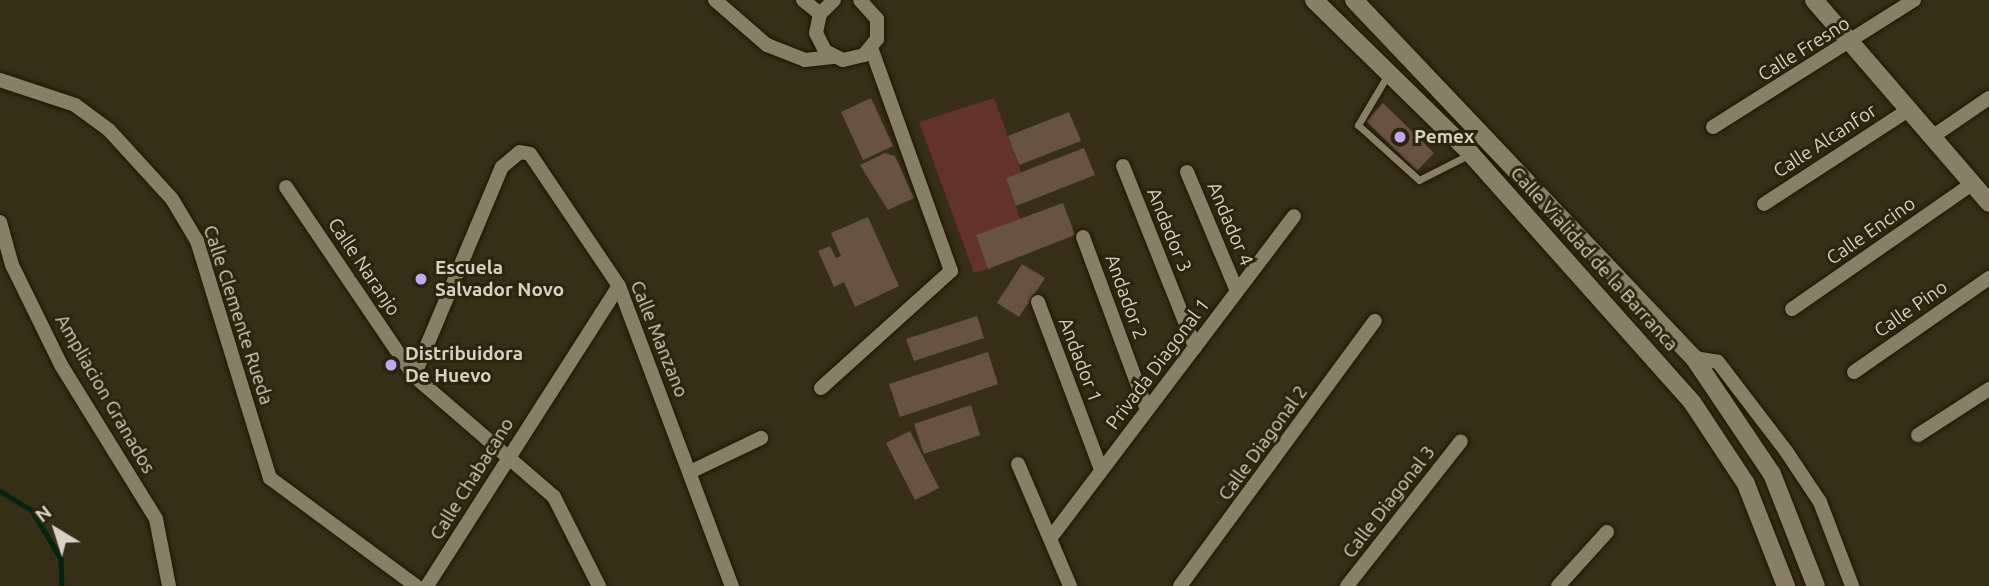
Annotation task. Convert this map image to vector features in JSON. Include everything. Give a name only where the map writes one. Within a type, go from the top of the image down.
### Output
[{"type":"main road","name":"Calle Vialidad de la Barranca","points":[[1314,0],[1471,154],[1719,438],[1746,484],[1783,584]]},
{"type":"main road","name":"Calle Vialidad de la Barranca","points":[[1354,0],[1694,358],[1772,474],[1816,586]]},
{"type":"main road","points":[[1814,0],[1989,203]]},
{"type":"street","points":[[715,0],[767,45],[806,60],[833,57],[854,59],[872,48]]},
{"type":"street","points":[[803,0],[820,14]]},
{"type":"street","points":[[833,57],[816,33],[820,14],[834,0]]},
{"type":"street","points":[[821,388],[951,271],[872,48],[877,19],[860,0]]},
{"type":"street","name":"Calle Fresno","points":[[1713,127],[1851,44],[1914,0]]},
{"type":"street","name":"Calle Clemente Rueda","points":[[0,80],[75,105],[109,130],[172,199],[197,241],[270,478],[416,586]]},
{"type":"street","points":[[1932,137],[1989,98]]},
{"type":"street","name":"Calle Alcanfor","points":[[1764,204],[1908,110]]},
{"type":"street","name":"Calle Manzano","points":[[414,376],[502,167],[520,152],[530,154],[619,286],[733,586]]},
{"type":"street","name":"Andador 3","points":[[1123,166],[1195,347]]},
{"type":"street","name":"Andador 4","points":[[1187,172],[1237,291]]},
{"type":"street","name":"Calle Encino","points":[[1792,309],[1972,184]]},
{"type":"street","name":"Calle Naranjo","points":[[286,187],[414,376],[510,455],[554,497],[599,586]]},
{"type":"street","name":"Privada Diagonal 1","points":[[1052,536],[1294,216]]},
{"type":"street","name":"Ampliacion Granados","points":[[0,222],[12,265],[61,365],[156,519],[169,586]]},
{"type":"street","name":"Andador 2","points":[[1083,237],[1147,410]]},
{"type":"street","name":"Calle Pino","points":[[1854,372],[1989,278]]},
{"type":"street","name":"Calle Chabacano","points":[[427,586],[619,286]]},
{"type":"street","name":"Andador 1","points":[[1038,302],[1101,470]]},
{"type":"street","name":"Calle Diagonal 2","points":[[1180,586],[1375,321]]},
{"type":"street","points":[[1694,358],[1718,362],[1786,451],[1820,502],[1851,583]]},
{"type":"street","points":[[1917,435],[1989,389]]},
{"type":"street","points":[[690,472],[761,438]]},
{"type":"street","name":"Calle Diagonal 3","points":[[1347,586],[1461,442]]},
{"type":"street","points":[[1018,464],[1052,536],[1070,586]]},
{"type":"street","points":[[1558,586],[1607,532]]},
{"type":"lane","points":[[1389,72],[1359,125],[1419,180],[1471,154]]},
{"type":"shaded area","points":[[994,98],[1021,172],[1006,178],[1021,221],[976,235],[988,269],[974,273],[919,122]]},
{"type":"building","points":[[871,98],[893,146],[863,160],[841,112]]},
{"type":"building","name":"Pemex","points":[[1383,103],[1434,153],[1417,171],[1366,121]]},
{"type":"building","points":[[1069,112],[1081,141],[1019,165],[1008,136]]},
{"type":"building","points":[[1084,148],[1095,175],[1016,206],[1006,178]]},
{"type":"building","points":[[885,153],[895,156],[914,198],[888,210],[860,165]]},
{"type":"building","points":[[1063,203],[1075,235],[988,269],[976,235]]},
{"type":"building","points":[[868,217],[899,286],[855,307],[844,282],[834,287],[818,251],[830,246],[836,258],[841,256],[831,233]]},
{"type":"building","points":[[1022,264],[1045,278],[1019,317],[997,303]]},
{"type":"building","points":[[977,316],[984,338],[914,361],[906,339]]},
{"type":"building","points":[[988,352],[998,384],[900,417],[889,384]]},
{"type":"building","points":[[971,405],[980,435],[924,454],[914,424]]},
{"type":"building","points":[[910,431],[939,488],[915,500],[886,443]]},
{"type":"waterway","points":[[0,491],[32,510],[61,559],[62,586]]},
{"type":"place","name":"Pemex","points":[[1400,137]]},
{"type":"place","name":"Escuela Salvador Novo","points":[[421,279]]},
{"type":"place","name":"Distribuidora De Huevo","points":[[391,365]]}]
